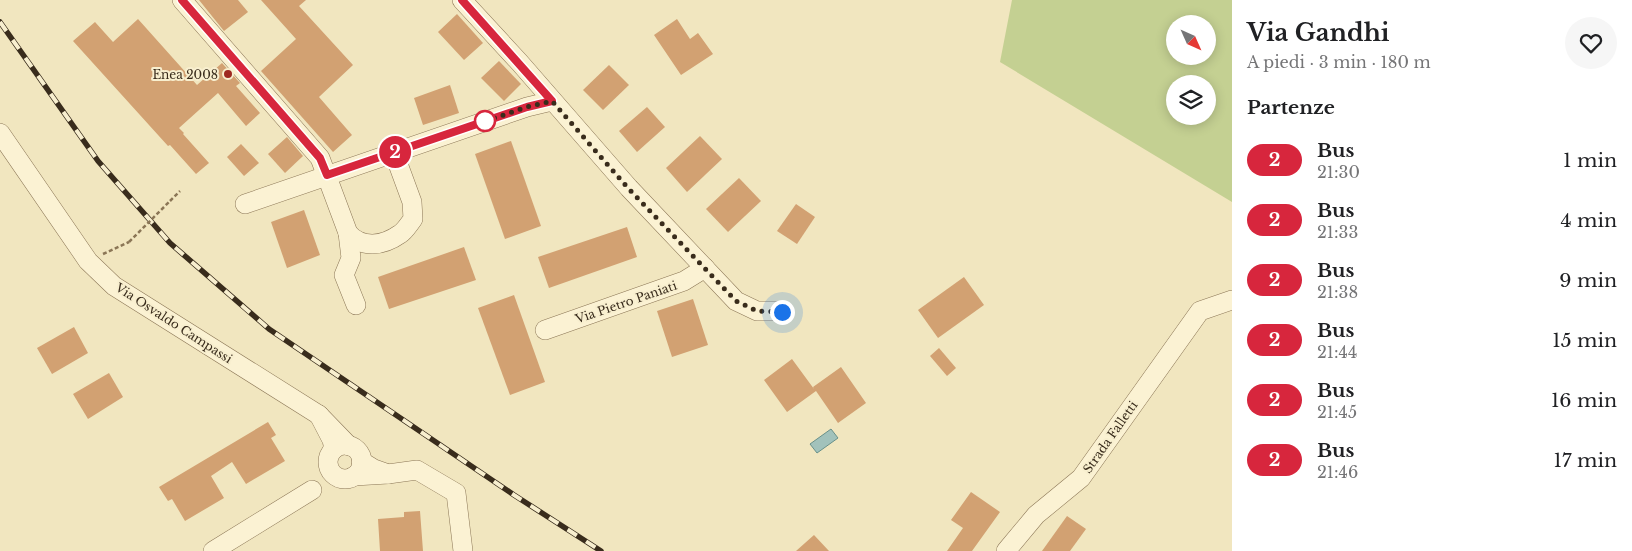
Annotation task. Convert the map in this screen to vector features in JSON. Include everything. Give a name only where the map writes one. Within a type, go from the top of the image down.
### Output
[{"type":"street","points":[[182,0],[320,158],[348,233],[351,258],[344,275],[356,305]]},
{"type":"street","points":[[462,0],[628,188],[736,301],[757,311],[782,312]]},
{"type":"street","points":[[245,204],[527,107],[552,101]]},
{"type":"street","name":"Via Osvaldo Campassi","points":[[0,134],[88,260],[114,286],[319,415],[344,462]]},
{"type":"street","points":[[348,233],[354,240],[365,244],[384,243],[402,233],[413,219],[412,202],[394,152]]},
{"type":"street","name":"Via Pietro Paniati","points":[[545,330],[684,281],[704,268]]},
{"type":"street","name":"Strada Falletti","points":[[1006,551],[1036,514],[1081,478],[1200,311],[1232,300]]},
{"type":"street","points":[[213,551],[312,490],[344,462],[388,474],[417,470],[456,494],[463,551]]},
{"type":"path","points":[[88,260],[129,242],[180,191]]},
{"type":"green space","points":[[1012,0],[1232,0],[1232,202],[1000,62]]},
{"type":"water","points":[[831,429],[838,438],[817,453],[810,444]]},
{"type":"building","points":[[199,0],[238,0],[248,12],[224,31]]},
{"type":"building","points":[[261,0],[306,0],[299,6],[353,65],[319,97],[352,135],[333,152],[261,71],[296,39]]},
{"type":"building","points":[[457,14],[483,43],[464,60],[438,32]]},
{"type":"building","points":[[138,19],[197,85],[222,63],[240,83],[236,86],[260,113],[246,126],[218,93],[179,128],[209,163],[196,174],[170,145],[168,146],[73,41],[95,22],[113,42]]},
{"type":"building","points":[[677,19],[690,39],[698,33],[713,54],[681,75],[654,35]]},
{"type":"building","points":[[499,61],[521,84],[504,101],[481,78]]},
{"type":"building","points":[[609,65],[629,85],[603,110],[583,90]]},
{"type":"building","points":[[450,85],[459,113],[423,125],[414,98]]},
{"type":"building","points":[[647,107],[665,127],[637,152],[619,131]]},
{"type":"building","points":[[700,136],[722,159],[687,192],[666,168]]},
{"type":"building","points":[[287,137],[303,156],[285,173],[268,154]]},
{"type":"building","points":[[511,141],[541,226],[505,239],[475,154]]},
{"type":"building","points":[[241,144],[259,163],[244,176],[227,157]]},
{"type":"building","points":[[739,178],[761,201],[728,232],[706,209]]},
{"type":"building","points":[[796,204],[815,217],[797,244],[777,231]]},
{"type":"building","points":[[304,210],[320,255],[287,268],[271,222]]},
{"type":"building","points":[[627,227],[637,257],[549,288],[538,257]]},
{"type":"building","points":[[464,247],[476,280],[389,309],[378,277]]},
{"type":"building","points":[[964,277],[984,305],[938,338],[918,310]]},
{"type":"building","points":[[514,295],[545,382],[510,395],[478,308]]},
{"type":"building","points":[[693,299],[708,345],[672,357],[657,311]]},
{"type":"building","points":[[74,327],[88,353],[52,374],[37,348]]},
{"type":"building","points":[[939,348],[956,368],[947,376],[930,356]]},
{"type":"building","points":[[792,359],[814,389],[813,387],[841,367],[866,403],[838,423],[816,391],[787,412],[764,380]]},
{"type":"building","points":[[109,373],[123,397],[88,419],[73,394]]},
{"type":"building","points":[[268,422],[276,435],[271,438],[285,461],[246,484],[232,462],[211,476],[224,498],[185,521],[172,499],[168,501],[159,487]]},
{"type":"building","points":[[971,492],[1000,512],[972,551],[947,551],[963,528],[951,520]]},
{"type":"building","points":[[420,511],[423,551],[380,551],[378,519],[404,517],[404,512]]},
{"type":"building","points":[[1067,516],[1086,529],[1070,551],[1042,551]]},
{"type":"building","points":[[814,535],[829,551],[796,551]]},
{"type":"railway","points":[[0,22],[98,161],[170,243],[269,329],[514,495],[601,551]]},
{"type":"bus line","name":"2","points":[[182,0],[320,158],[327,175],[527,107],[552,101],[462,0]]},
{"type":"place","name":"Enea 2008","points":[[228,74]]},
{"type":"route","points":[[485,121],[477,124],[527,107],[552,101],[628,188],[736,301],[757,311],[782,312]]}]
